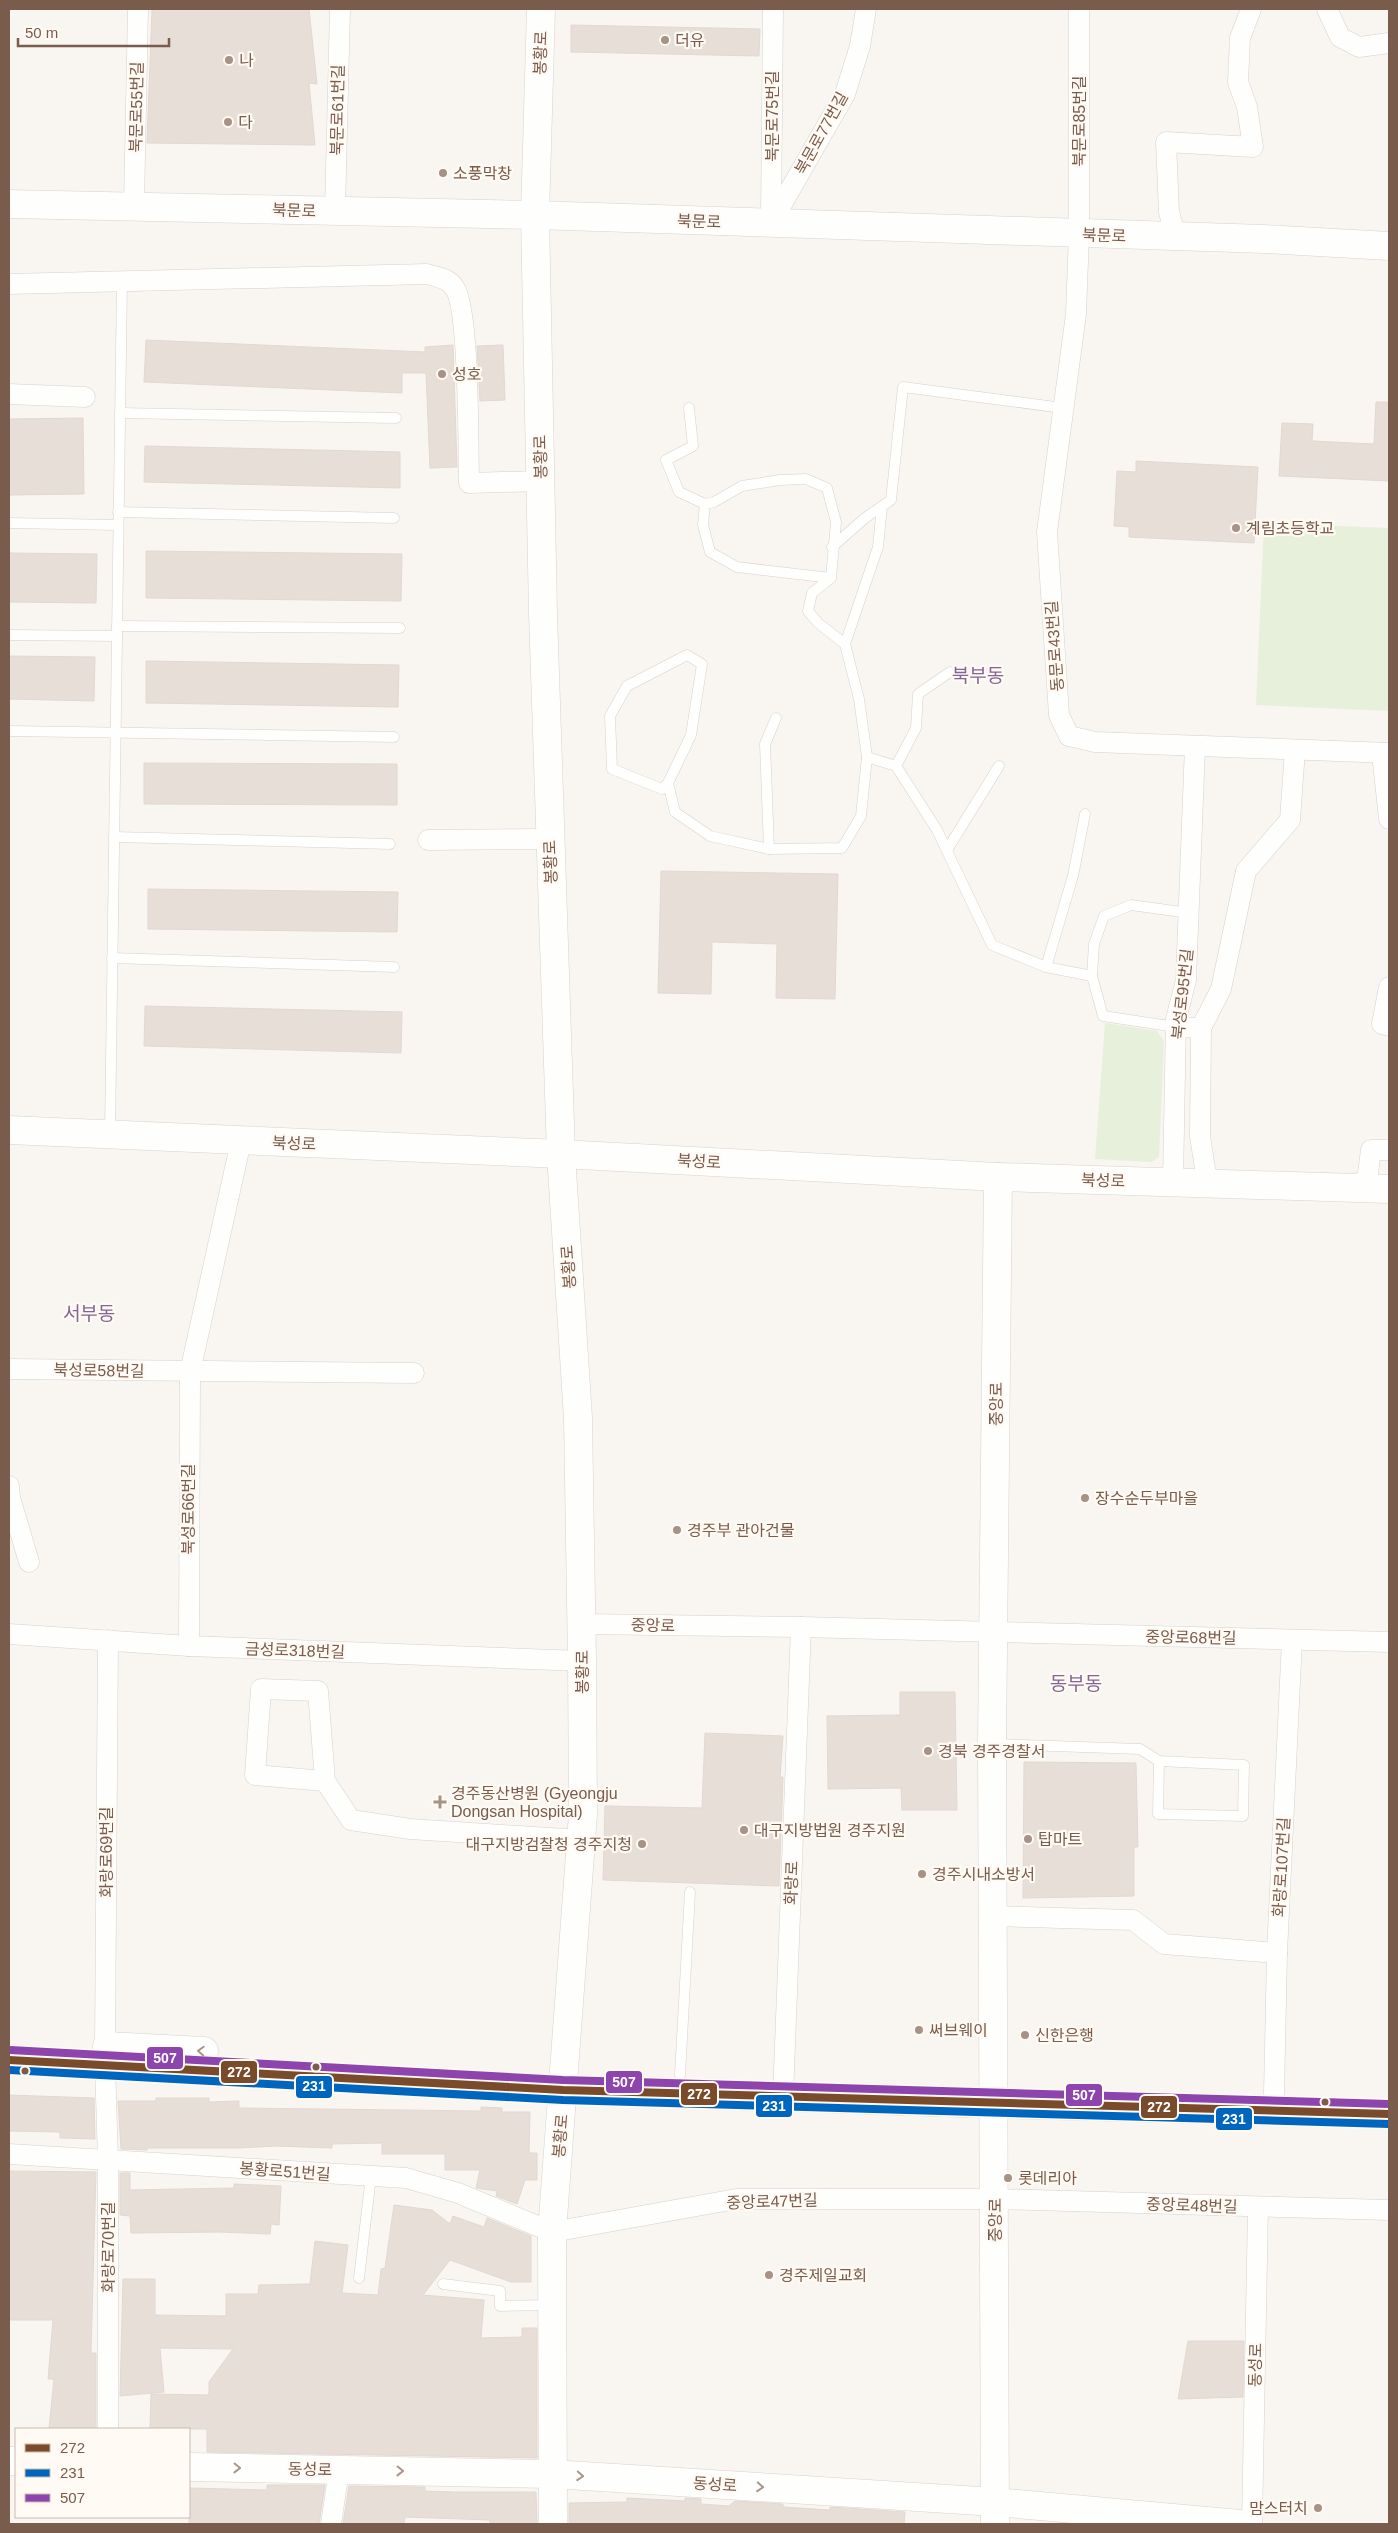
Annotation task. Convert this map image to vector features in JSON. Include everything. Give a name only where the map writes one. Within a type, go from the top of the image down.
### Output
[{"type":"street","name":"북문로55번길","points":[[134,206],[138,9]]},
{"type":"street","name":"북문로61번길","points":[[335,212],[340,9]]},
{"type":"street","name":"봉황로","points":[[541,9],[535,215],[540,480],[561,1154],[578,1418],[582,1624],[581,1840],[552,2232],[553,2524]]},
{"type":"street","name":"북문로75번길","points":[[771,223],[773,9]]},
{"type":"street","name":"북문로77번길","points":[[771,223],[845,94],[860,46],[866,9]]},
{"type":"street","name":"북문로85번길","points":[[1078,9],[1078,234]]},
{"type":"street","points":[[1176,237],[1169,212],[1166,142],[1253,147],[1247,107],[1238,82],[1240,38],[1251,9]]},
{"type":"street","points":[[1327,9],[1340,38],[1359,47],[1389,43]]},
{"type":"street","name":"북문로","points":[[9,204],[535,215],[1389,246]]},
{"type":"street","name":"동문로43번길","points":[[1078,234],[1076,314],[1047,532],[1059,715],[1069,736],[1095,742],[1386,753]]},
{"type":"street","points":[[9,284],[427,274],[445,279],[455,288],[464,316],[469,483],[540,480]]},
{"type":"street","points":[[9,394],[85,397]]},
{"type":"street","name":"북성로95번길","points":[[1173,1182],[1176,1027],[1186,980],[1195,746]]},
{"type":"street","points":[[1218,1184],[1206,1175],[1200,1136],[1201,1028],[1221,990],[1246,871],[1290,820],[1295,750]]},
{"type":"street","points":[[1386,753],[1389,819]]},
{"type":"street","points":[[428,840],[550,839]]},
{"type":"street","points":[[1389,987],[1382,1024],[1389,1026]]},
{"type":"street","points":[[1176,1027],[1201,1028]]},
{"type":"street","name":"북성로","points":[[9,1130],[561,1154],[998,1177],[1389,1189]]},
{"type":"street","name":"북성로66번길","points":[[188,1646],[190,1372],[241,1141]]},
{"type":"street","points":[[1340,1187],[1367,1181],[1371,1150],[1389,1150]]},
{"type":"street","name":"중앙로","points":[[995,2513],[992,1744],[998,1177]]},
{"type":"street","name":"북성로58번길","points":[[9,1369],[190,1372]]},
{"type":"street","points":[[190,1372],[414,1373]]},
{"type":"street","points":[[9,1486],[10,1498],[29,1562]]},
{"type":"street","name":"중앙로","points":[[582,1624],[994,1632]]},
{"type":"street","name":"화랑로","points":[[783,2088],[801,1627]]},
{"type":"street","name":"중앙로68번길","points":[[994,1632],[1389,1642]]},
{"type":"street","name":"금성로318번길","points":[[9,1634],[188,1646],[582,1661]]},
{"type":"street","name":"화랑로69번길","points":[[104,2055],[108,1640]]},
{"type":"street","name":"화랑로107번길","points":[[1274,2094],[1277,1953],[1292,1640]]},
{"type":"street","points":[[325,1781],[255,1775],[261,1689],[318,1691],[325,1781],[351,1820],[410,1829],[581,1840]]},
{"type":"street","points":[[994,1916],[1134,1920],[1164,1944],[1277,1953]]},
{"type":"street","points":[[9,2042],[104,2055],[564,2080],[994,2095],[1389,2114]]},
{"type":"street","points":[[9,2060],[104,2055]]},
{"type":"street","name":"화랑로70번길","points":[[104,2055],[108,2160],[108,2428]]},
{"type":"street","points":[[564,2080],[680,2074],[783,2088]]},
{"type":"street","points":[[994,2095],[1274,2094],[1389,2096]]},
{"type":"street","name":"봉황로51번길","points":[[9,2154],[406,2178],[458,2194],[552,2232]]},
{"type":"street","name":"중앙로47번길","points":[[552,2232],[736,2200],[995,2200]]},
{"type":"street","name":"중앙로48번길","points":[[995,2200],[1389,2210]]},
{"type":"street","name":"동성로","points":[[1252,2524],[1258,2206]]},
{"type":"street","name":"동성로","points":[[190,2467],[552,2474],[995,2513],[1240,2524]]},
{"type":"street","points":[[331,2524],[340,2470]]},
{"type":"lane","points":[[110,1134],[122,281]]},
{"type":"lane","points":[[832,547],[891,500],[904,387],[1063,408]]},
{"type":"lane","points":[[689,408],[693,446],[666,460],[679,492],[706,504],[714,502],[742,486],[780,480],[806,479],[827,488],[836,522],[832,547],[831,578],[812,593],[808,611],[818,623],[846,644]]},
{"type":"lane","points":[[120,413],[396,418]]},
{"type":"lane","points":[[706,504],[703,525],[710,552],[737,566],[831,578]]},
{"type":"lane","points":[[668,783],[662,789],[612,769],[610,716],[627,686],[687,655],[702,664],[691,734],[668,783],[675,812],[710,836],[769,849],[842,848],[861,816],[867,757],[859,699],[846,644],[878,547],[882,506]]},
{"type":"lane","points":[[118,512],[394,518]]},
{"type":"lane","points":[[9,523],[118,525]]},
{"type":"lane","points":[[9,634],[400,628]]},
{"type":"lane","points":[[896,766],[916,728],[918,694],[950,672]]},
{"type":"lane","points":[[769,849],[765,744],[776,718]]},
{"type":"lane","points":[[9,731],[394,736]]},
{"type":"lane","points":[[867,757],[896,766],[937,830],[992,945],[1046,967],[1092,976]]},
{"type":"lane","points":[[947,850],[999,766]]},
{"type":"lane","points":[[1046,967],[1073,876],[1084,814]]},
{"type":"lane","points":[[114,837],[390,844]]},
{"type":"lane","points":[[1176,1027],[1103,1016],[1092,976],[1094,944],[1104,916],[1131,905],[1189,913]]},
{"type":"lane","points":[[112,958],[394,967]]},
{"type":"lane","points":[[992,1744],[1140,1749],[1159,1762],[1244,1765],[1243,1816],[1158,1814],[1159,1762]]},
{"type":"lane","points":[[680,2074],[690,1892]]},
{"type":"lane","points":[[359,2278],[371,2176]]},
{"type":"lane","points":[[443,2284],[500,2291],[500,2306],[552,2305]]},
{"type":"green space","points":[[1264,523],[1389,528],[1389,711],[1256,705]]},
{"type":"green space","points":[[1105,1023],[1157,1031],[1164,1041],[1159,1157],[1151,1162],[1095,1159]]},
{"type":"building","points":[[152,9],[309,9],[317,84],[309,83],[315,145],[147,143]]},
{"type":"building","name":"더유","points":[[571,25],[760,29],[759,56],[571,52]]},
{"type":"building","points":[[146,340],[425,352],[425,347],[453,345],[457,467],[430,468],[426,373],[402,373],[402,393],[144,382]]},
{"type":"building","name":"성호","points":[[503,345],[505,400],[480,401],[477,346]]},
{"type":"building","points":[[1376,402],[1389,402],[1389,481],[1279,476],[1282,423],[1313,424],[1312,441],[1374,444]]},
{"type":"building","points":[[83,418],[84,494],[9,495],[9,419]]},
{"type":"building","points":[[145,446],[400,452],[400,488],[144,482]]},
{"type":"building","points":[[1136,461],[1258,467],[1254,543],[1129,537],[1129,527],[1114,526],[1117,471],[1136,472]]},
{"type":"building","points":[[146,551],[402,554],[401,601],[146,598]]},
{"type":"building","points":[[9,553],[97,554],[96,603],[9,602]]},
{"type":"building","points":[[9,656],[95,657],[94,701],[9,699]]},
{"type":"building","points":[[146,661],[399,665],[398,707],[146,703]]},
{"type":"building","points":[[144,763],[397,764],[397,805],[144,804]]},
{"type":"building","points":[[661,871],[838,874],[835,999],[776,998],[777,944],[712,942],[711,994],[658,993]]},
{"type":"building","points":[[148,889],[398,892],[397,932],[148,929]]},
{"type":"building","points":[[145,1006],[402,1012],[401,1053],[144,1046]]},
{"type":"building","points":[[900,1692],[955,1692],[957,1810],[902,1810],[901,1788],[828,1789],[827,1716],[900,1715]]},
{"type":"building","points":[[705,1733],[783,1736],[780,1777],[783,1777],[779,1886],[603,1880],[605,1806],[702,1808]]},
{"type":"building","name":"탑마트","points":[[1024,1762],[1136,1763],[1138,1847],[1134,1847],[1134,1896],[1023,1898]]},
{"type":"building","points":[[9,2095],[94,2098],[95,2139],[60,2138],[60,2132],[9,2131]]},
{"type":"building","points":[[156,2098],[209,2098],[209,2102],[239,2101],[239,2108],[481,2111],[481,2107],[502,2108],[502,2112],[530,2112],[529,2153],[537,2153],[537,2180],[525,2180],[517,2204],[496,2196],[497,2191],[476,2188],[480,2170],[445,2170],[445,2154],[382,2154],[382,2143],[332,2144],[332,2148],[276,2146],[147,2148],[147,2150],[121,2149],[118,2101],[156,2101]]},
{"type":"building","points":[[9,2171],[96,2172],[91,2353],[96,2353],[96,2428],[49,2428],[54,2379],[48,2379],[53,2320],[9,2320]]},
{"type":"building","points":[[120,2173],[130,2173],[130,2190],[234,2188],[234,2184],[281,2186],[279,2225],[271,2224],[270,2234],[219,2232],[131,2233],[130,2216],[120,2215]]},
{"type":"building","points":[[394,2205],[432,2210],[450,2224],[453,2216],[484,2227],[487,2218],[531,2236],[531,2282],[511,2282],[450,2260],[423,2295],[484,2300],[481,2338],[522,2337],[522,2328],[537,2328],[537,2458],[207,2452],[207,2429],[150,2428],[151,2394],[209,2395],[209,2382],[233,2349],[160,2348],[164,2392],[120,2396],[123,2279],[155,2279],[155,2315],[226,2316],[226,2294],[258,2294],[259,2285],[310,2284],[315,2241],[348,2245],[342,2293],[378,2295],[381,2269],[385,2268]]},
{"type":"building","points":[[1188,2341],[1244,2341],[1243,2397],[1178,2399]]},
{"type":"building","points":[[267,2485],[325,2485],[319,2524],[189,2524],[190,2488],[267,2490]]},
{"type":"building","points":[[349,2486],[425,2487],[425,2491],[453,2492],[536,2492],[537,2524],[490,2524],[490,2520],[405,2517],[404,2524],[343,2524]]},
{"type":"building","points":[[627,2498],[685,2501],[685,2498],[701,2499],[701,2504],[729,2506],[735,2501],[783,2504],[783,2507],[830,2510],[830,2507],[905,2512],[904,2524],[569,2524],[569,2503],[627,2502]]},
{"type":"transit line","name":"507","points":[[10,2050],[563,2080],[1389,2104]]},
{"type":"transit line","name":"272","points":[[9,2060],[563,2090],[1389,2114]]},
{"type":"transit line","name":"231","points":[[9,2070],[563,2100],[1389,2124]]},
{"type":"place","name":"더유","points":[[665,40]]},
{"type":"place","name":"나","points":[[229,60]]},
{"type":"place","name":"다","points":[[228,122]]},
{"type":"place","name":"소풍막창","points":[[443,173]]},
{"type":"place","name":"성호","points":[[442,374]]},
{"type":"place","name":"계림초등학교","points":[[1236,528]]},
{"type":"place","name":"장수순두부마을","points":[[1085,1498]]},
{"type":"place","name":"경주부 관아건물","points":[[677,1530]]},
{"type":"place","name":"경북 경주경찰서","points":[[928,1751]]},
{"type":"place","name":"경주동산병원 (Gyeongju Dongsan Hospital)","points":[[440,1802]]},
{"type":"place","name":"대구지방법원 경주지원","points":[[744,1830]]},
{"type":"place","name":"탑마트","points":[[1028,1839]]},
{"type":"place","name":"대구지방검찰청 경주지청","points":[[642,1844]]},
{"type":"place","name":"경주시내소방서","points":[[922,1874]]},
{"type":"place","name":"써브웨이","points":[[919,2030]]},
{"type":"place","name":"신한은행","points":[[1025,2035]]},
{"type":"place","name":"롯데리아","points":[[1008,2178]]},
{"type":"place","name":"경주제일교회","points":[[769,2275]]},
{"type":"place","name":"맘스터치","points":[[1318,2508]]},
{"type":"district","name":"북부동","points":[[978,675]]},
{"type":"district","name":"서부동","points":[[89,1313]]},
{"type":"district","name":"동부동","points":[[1076,1683]]}]
